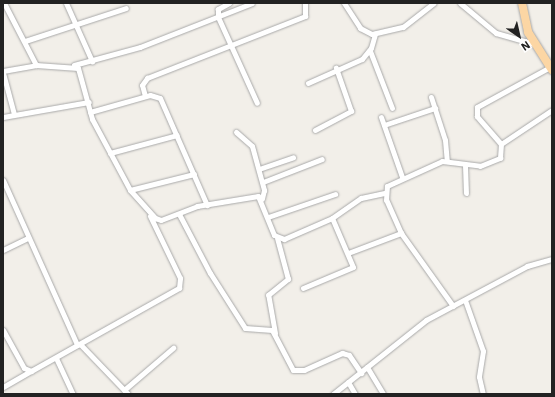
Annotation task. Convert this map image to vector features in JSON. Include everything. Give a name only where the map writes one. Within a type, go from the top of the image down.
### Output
[{"type":"main road","points":[[522,3],[534,44],[551,69]]},
{"type":"street","points":[[4,3],[25,41],[36,65]]},
{"type":"street","points":[[66,3],[92,61]]},
{"type":"street","points":[[228,3],[218,9],[218,17],[230,47],[257,103]]},
{"type":"street","points":[[14,114],[3,72],[36,65],[74,65],[92,61],[140,47],[252,3]]},
{"type":"street","points":[[344,3],[360,28],[375,34],[403,27],[434,3]]},
{"type":"street","points":[[460,3],[496,33],[534,44]]},
{"type":"street","points":[[145,96],[142,85],[147,78],[230,47],[305,16],[308,4]]},
{"type":"street","points":[[25,41],[77,26],[126,8]]},
{"type":"street","points":[[308,84],[336,68],[362,59],[370,51],[375,34]]},
{"type":"street","points":[[370,51],[392,108]]},
{"type":"street","points":[[3,388],[181,284],[150,215],[130,190],[110,153],[90,112],[90,102],[78,68],[74,65]]},
{"type":"street","points":[[315,130],[351,111],[336,68]]},
{"type":"street","points":[[453,306],[401,233],[385,193],[387,186],[402,177],[447,162],[465,166],[480,166],[500,158],[501,144],[477,116],[477,107],[551,69]]},
{"type":"street","points":[[90,112],[145,96],[160,98],[207,205]]},
{"type":"street","points":[[431,97],[435,108],[447,162]]},
{"type":"street","points":[[3,117],[90,102]]},
{"type":"street","points":[[384,125],[435,108]]},
{"type":"street","points":[[501,144],[552,110]]},
{"type":"street","points":[[381,117],[402,177]]},
{"type":"street","points":[[236,132],[252,146],[262,182],[262,199],[277,238],[288,279],[268,295],[275,333],[293,370],[304,370],[342,353],[349,355],[360,373]]},
{"type":"street","points":[[110,153],[177,135]]},
{"type":"street","points":[[259,169],[293,157]]},
{"type":"street","points":[[262,182],[322,159]]},
{"type":"street","points":[[465,166],[466,193]]},
{"type":"street","points":[[130,190],[194,174]]},
{"type":"street","points":[[3,180],[28,238],[78,344],[126,392],[173,348]]},
{"type":"street","points":[[277,238],[296,236],[332,218],[361,198],[385,193]]},
{"type":"street","points":[[268,217],[335,194]]},
{"type":"street","points":[[150,215],[160,220],[207,205],[253,196],[262,199]]},
{"type":"street","points":[[179,214],[242,325],[275,333]]},
{"type":"street","points":[[303,288],[353,267],[332,218]]},
{"type":"street","points":[[348,254],[401,233]]},
{"type":"street","points":[[3,250],[28,238]]},
{"type":"street","points":[[333,394],[426,320],[527,266],[552,259]]},
{"type":"street","points":[[465,300],[483,351],[479,377],[483,394]]},
{"type":"street","points":[[3,330],[24,368],[31,371]]},
{"type":"street","points":[[56,358],[73,394]]},
{"type":"street","points":[[367,368],[383,394]]},
{"type":"street","points":[[348,382],[355,394]]}]
